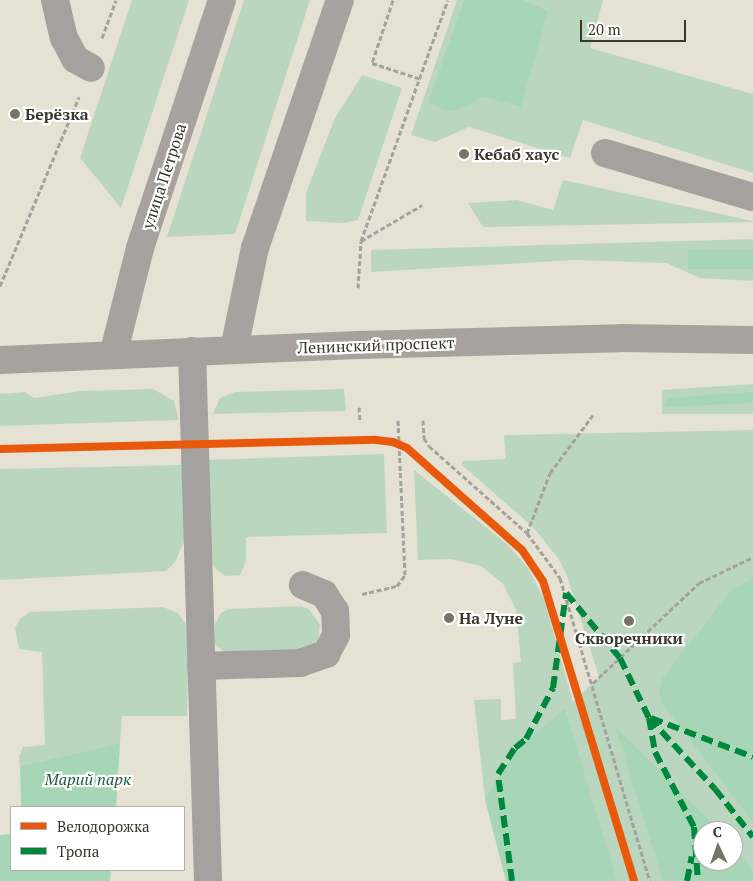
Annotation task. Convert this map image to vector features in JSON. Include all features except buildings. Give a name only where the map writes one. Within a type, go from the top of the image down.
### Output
[{"type":"main road","name":"улица Петрова","points":[[113,354],[140,248],[222,0]]},
{"type":"main road","points":[[234,349],[255,248],[340,0]]},
{"type":"main road","name":"Ленинский проспект","points":[[0,360],[234,349],[620,338],[753,340]]},
{"type":"lane","points":[[55,0],[64,38],[75,59],[92,68]]},
{"type":"lane","points":[[605,153],[753,197]]},
{"type":"lane","points":[[192,351],[208,881]]},
{"type":"lane","points":[[201,666],[317,660],[326,654],[336,635],[335,611],[330,601],[317,589],[303,585]]},
{"type":"path","points":[[0,286],[92,68],[116,0]]},
{"type":"path","points":[[393,0],[372,63],[421,79]]},
{"type":"path","points":[[358,288],[361,241],[448,0]]},
{"type":"path","points":[[361,241],[422,205]]},
{"type":"path","points":[[360,407],[360,422]]},
{"type":"path","points":[[528,533],[550,473],[593,415]]},
{"type":"path","points":[[330,601],[397,586],[404,579],[396,443],[398,420]]},
{"type":"path","points":[[423,420],[424,438],[429,446],[528,533],[560,578],[594,683],[650,881]]},
{"type":"path","points":[[396,443],[411,451]]},
{"type":"path","points":[[594,683],[699,583],[753,558]]},
{"type":"green space","points":[[132,0],[189,0],[121,208],[80,158]]},
{"type":"green space","points":[[244,0],[310,0],[235,234],[167,237]]},
{"type":"green space","points":[[457,0],[603,0],[590,48],[753,94],[753,173],[583,120],[570,158],[469,127],[435,142],[411,135]]},
{"type":"green space","points":[[464,0],[523,0],[548,11],[521,107],[484,97],[452,112],[428,103]]},
{"type":"green space","points":[[362,75],[402,88],[358,220],[344,223],[306,221],[306,193],[335,118]]},
{"type":"green space","points":[[563,180],[753,222],[483,227],[468,203],[517,200],[553,210]]},
{"type":"green space","points":[[753,239],[753,281],[700,278],[666,263],[575,260],[371,272],[371,250]]},
{"type":"green space","points":[[688,250],[753,250],[753,269],[688,269]]},
{"type":"green space","points":[[753,384],[753,414],[662,414],[662,390]]},
{"type":"green space","points":[[153,389],[174,401],[179,420],[0,426],[0,394],[25,392],[34,398],[81,391]]},
{"type":"green space","points":[[344,389],[346,411],[213,414],[220,398],[235,392]]},
{"type":"green space","points":[[753,392],[753,403],[662,407],[668,398]]},
{"type":"green space","points":[[753,430],[753,881],[506,881],[485,799],[474,700],[501,699],[501,720],[516,719],[513,663],[521,662],[516,610],[503,584],[481,566],[451,559],[418,560],[414,470],[508,545],[528,568],[544,599],[573,702],[599,677],[567,576],[558,558],[533,527],[462,465],[462,461],[506,459],[504,435]]},
{"type":"green space","points":[[384,454],[387,533],[246,537],[246,561],[240,575],[225,576],[214,567],[210,560],[205,460]]},
{"type":"green space","points":[[183,465],[184,542],[175,562],[166,571],[0,580],[0,469]]},
{"type":"green space","points":[[753,579],[753,822],[662,703],[659,690],[663,677],[734,587]]},
{"type":"green space","points":[[300,606],[309,609],[320,625],[318,641],[308,650],[224,652],[215,644],[215,624],[221,613],[229,609]]},
{"type":"green space","points":[[163,607],[178,613],[189,629],[187,716],[122,716],[120,743],[20,766],[19,757],[23,747],[45,745],[42,652],[19,649],[15,628],[21,618],[30,612]]},
{"type":"green space","points":[[565,709],[617,881],[506,881],[485,799],[516,749]]},
{"type":"green space","points":[[615,726],[710,821],[693,821],[693,871],[743,871],[743,858],[753,870],[753,881],[663,881]]},
{"type":"green space","name":"Марий парк","points":[[120,743],[116,806],[21,806],[20,766]]},
{"type":"green space","points":[[10,834],[10,871],[111,871],[110,881],[0,881],[0,835]]},
{"type":"marked path","points":[[566,593],[620,658],[649,718],[655,752],[694,827],[698,881]]},
{"type":"marked path","points":[[512,881],[498,774],[515,748],[526,739],[553,688],[566,593]]},
{"type":"marked path","points":[[649,718],[715,789],[753,837]]},
{"type":"marked path","points":[[651,718],[753,757]]},
{"type":"marked path","points":[[687,881],[692,856]]},
{"type":"cycle path","points":[[0,449],[376,440],[393,442],[407,448],[522,550],[543,581],[634,881]]},
{"type":"place","name":"Берёзка","points":[[15,114]]},
{"type":"place","name":"Кебаб хаус","points":[[464,154]]},
{"type":"place","name":"На Луне","points":[[449,618]]},
{"type":"place","name":"Скворечники","points":[[629,621]]}]
